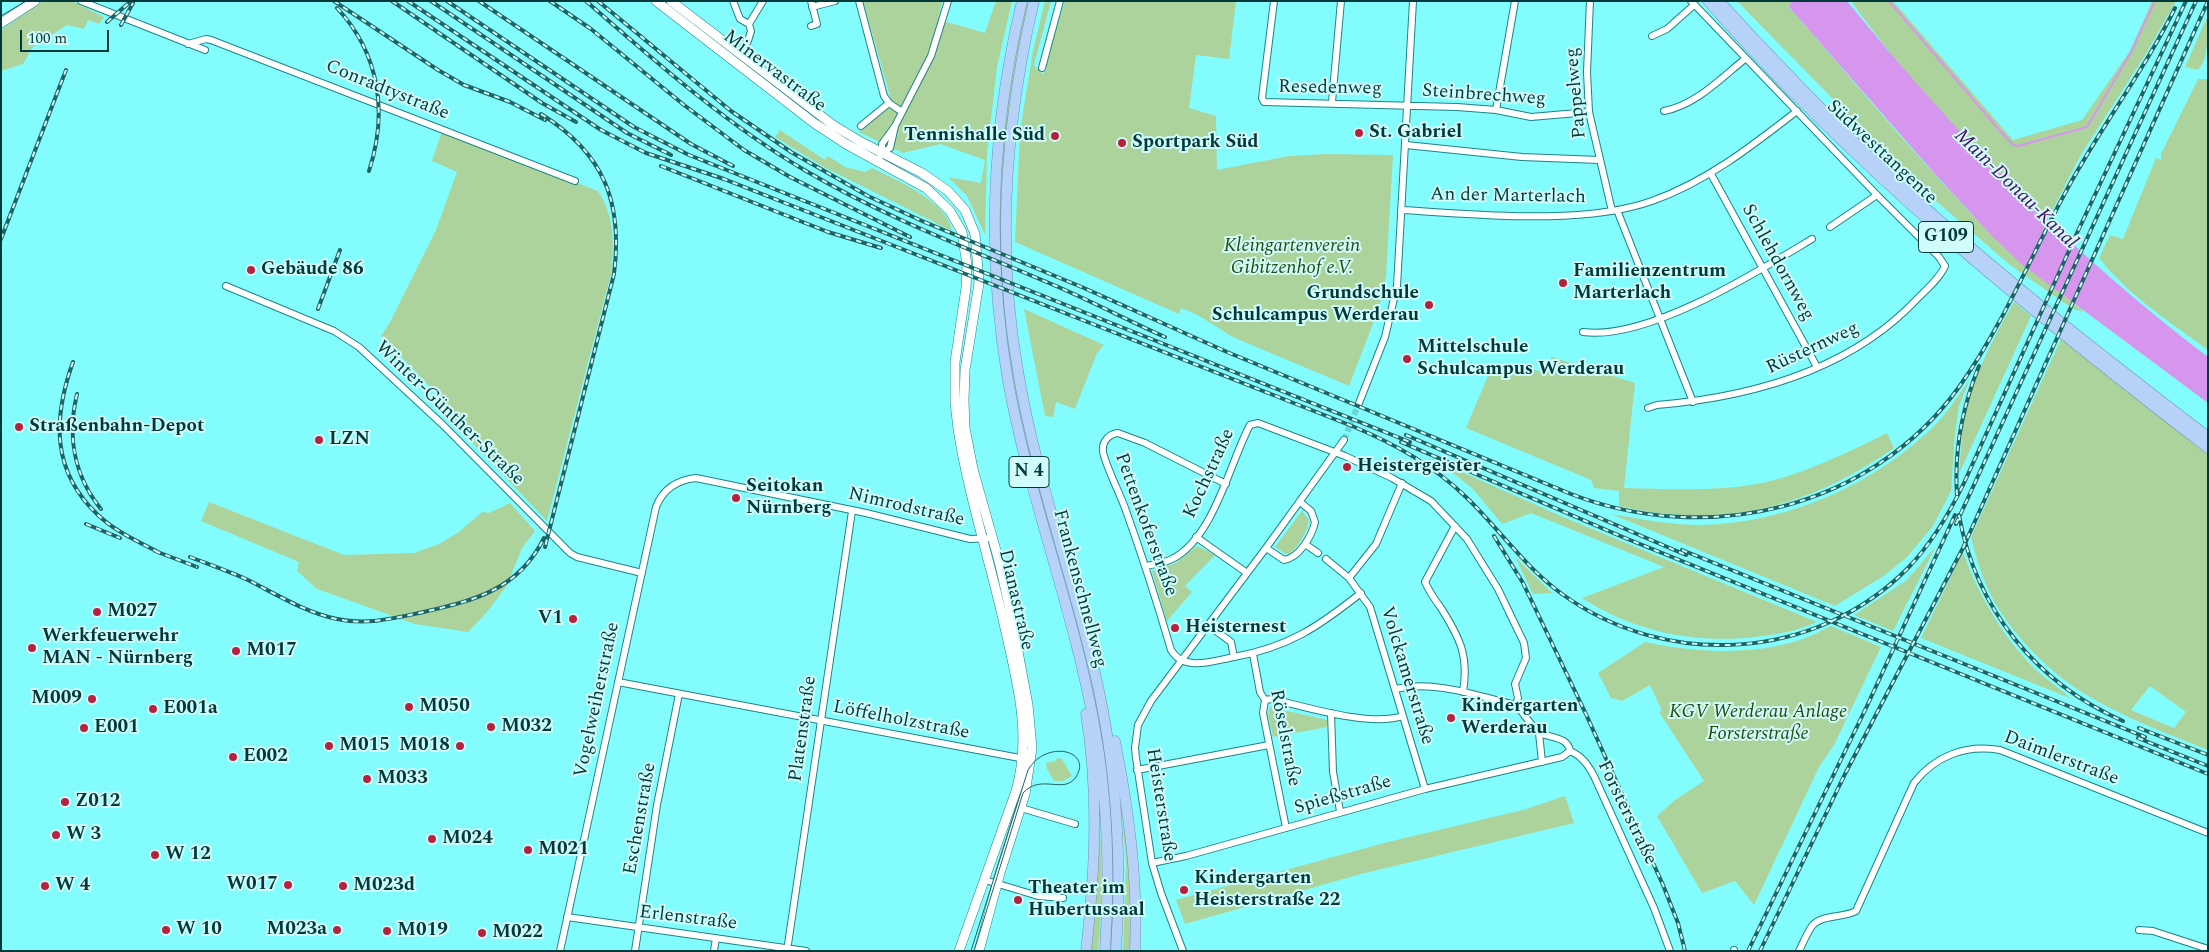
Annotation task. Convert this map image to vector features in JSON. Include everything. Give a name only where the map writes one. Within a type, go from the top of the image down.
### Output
[{"type":"highway","name":"Frankenschnellweg","points":[[1022,1],[1006,78],[996,161],[994,247],[998,313],[1018,428],[1094,722],[1106,824],[1108,878],[1105,951]]},
{"type":"highway","name":"Frankenschnellweg","points":[[1034,1],[1018,72],[1007,165],[1006,250],[1009,303],[1018,372],[1032,437],[1099,690],[1110,754],[1118,828],[1119,884],[1116,951]]},
{"type":"highway","name":"Südwesttangente","points":[[1708,1],[1810,109],[1922,216],[2028,306],[2208,448]]},
{"type":"highway","name":"Südwesttangente","points":[[1719,1],[1810,97],[1930,212],[2013,283],[2208,437]]},
{"type":"highway","points":[[1099,690],[1111,726],[1128,807],[1135,884],[1135,951]]},
{"type":"highway","points":[[1086,951],[1092,896],[1095,839],[1093,779],[1086,712],[1088,694]]},
{"type":"main road","points":[[1,23],[35,1]]},
{"type":"main road","name":"Minervastraße","points":[[656,1],[814,123],[879,158],[897,160],[932,179],[948,191],[962,206],[975,234],[979,266],[978,289]]},
{"type":"main road","name":"Minervastraße","points":[[670,1],[833,125],[930,191],[944,204],[957,222],[965,242],[968,265],[961,324]]},
{"type":"main road","name":"Dianastraße","points":[[978,289],[965,365],[964,416],[973,469],[1020,697],[1027,759],[1027,786],[979,951]]},
{"type":"main road","name":"Dianastraße","points":[[961,324],[955,373],[956,420],[965,464],[988,539]]},
{"type":"main road","name":"Dianastraße","points":[[959,951],[1027,759]]},
{"type":"street","points":[[81,1],[206,50]]},
{"type":"street","points":[[732,1],[740,19],[749,24]]},
{"type":"street","points":[[739,54],[751,35],[749,24],[763,1]]},
{"type":"street","points":[[811,26],[817,24],[811,4],[835,1]]},
{"type":"street","points":[[859,1],[884,96],[889,103],[902,112]]},
{"type":"street","points":[[879,158],[882,144],[895,126],[931,56],[948,1]]},
{"type":"street","points":[[1042,68],[1060,1]]},
{"type":"street","name":"Resedenweg","points":[[1274,1],[1262,98],[1264,102],[1407,105]]},
{"type":"street","points":[[1332,102],[1341,1]]},
{"type":"street","points":[[1359,403],[1385,337],[1398,279],[1413,1]]},
{"type":"street","points":[[1496,110],[1515,1]]},
{"type":"street","name":"Pappelweg","points":[[1590,1],[1587,54],[1589,112],[1599,160],[1614,210],[1661,318],[1693,402]]},
{"type":"street","name":"Rüsternweg","points":[[1648,408],[1756,390],[1787,381],[1851,351],[1880,333],[1907,310],[1944,266],[1939,257],[1692,3],[1667,29],[1652,36]]},
{"type":"street","name":"Conradtystraße","points":[[188,44],[206,39],[211,40],[575,181]]},
{"type":"street","points":[[1664,111],[1679,108],[1687,103],[1745,58]]},
{"type":"street","points":[[861,126],[889,103]]},
{"type":"street","name":"Steinbrechweg","points":[[1407,105],[1496,110],[1532,117],[1589,112]]},
{"type":"street","name":"An der Marterlach","points":[[1402,210],[1499,216],[1566,215],[1614,210],[1652,201],[1711,174],[1797,111]]},
{"type":"street","points":[[1406,145],[1522,157],[1599,160]]},
{"type":"street","name":"Schlehdornweg","points":[[1711,174],[1817,367]]},
{"type":"street","points":[[1830,227],[1877,195]]},
{"type":"street","points":[[1583,332],[1594,334],[1618,332],[1661,318],[1709,298],[1812,239]]},
{"type":"street","name":"Winter-Günther-Straße","points":[[226,286],[344,337],[373,359],[428,411],[570,553],[577,557],[642,573]]},
{"type":"street","name":"Kochstraße","points":[[1146,566],[1173,559],[1196,537],[1226,484],[1250,425],[1258,423],[1335,453]]},
{"type":"street","name":"Pettenkoferstraße","points":[[1181,661],[1171,650],[1146,566],[1102,452],[1103,444],[1107,438],[1118,433],[1145,444],[1226,484]]},
{"type":"street","name":"Heisterstraße","points":[[1183,951],[1161,893],[1152,862],[1134,748],[1138,725],[1151,701],[1344,440]]},
{"type":"street","points":[[1335,453],[1402,483],[1431,501],[1455,526],[1481,558],[1524,643],[1526,658],[1515,684],[1518,698],[1516,705]]},
{"type":"street","name":"Vogelweiherstraße","points":[[560,951],[660,498],[675,484],[696,478]]},
{"type":"street","name":"Nimrodstraße","points":[[696,478],[852,511],[955,536],[988,539]]},
{"type":"street","points":[[1349,578],[1376,544],[1402,483]]},
{"type":"street","points":[[1266,548],[1284,560],[1292,558],[1305,544],[1315,522],[1311,511],[1300,502]]},
{"type":"street","name":"Platenstraße","points":[[787,949],[852,511]]},
{"type":"street","points":[[1455,526],[1425,582],[1459,639],[1465,657],[1466,672],[1463,692]]},
{"type":"street","points":[[1196,537],[1247,573]]},
{"type":"street","points":[[1305,544],[1318,553]]},
{"type":"street","name":"Volckamerstraße","points":[[1326,558],[1349,578],[1370,607],[1425,789]]},
{"type":"street","points":[[1181,661],[1188,664],[1253,654],[1284,644],[1315,628],[1361,593]]},
{"type":"street","points":[[1208,625],[1231,642],[1234,657]]},
{"type":"street","name":"Röselstraße","points":[[1253,654],[1260,692],[1265,700],[1263,713],[1286,828]]},
{"type":"street","name":"Löffelholzstraße","points":[[618,682],[820,720],[832,724],[1027,759]]},
{"type":"street","points":[[1395,689],[1412,686],[1463,692],[1516,705],[1539,733],[1542,762]]},
{"type":"street","name":"Eschenstraße","points":[[635,951],[658,805],[679,694]]},
{"type":"street","points":[[1265,700],[1272,699],[1332,714],[1375,719],[1403,716]]},
{"type":"street","points":[[1332,714],[1333,772],[1340,811]]},
{"type":"street","name":"Forsterstraße","points":[[1539,733],[1565,742],[1569,746],[1570,751],[1587,763],[1654,908],[1670,951]]},
{"type":"street","points":[[1138,770],[1269,745]]},
{"type":"street","name":"Daimlerstraße","points":[[1799,951],[1813,925],[1817,922],[1851,914],[1856,911],[1914,783],[1930,766],[1957,751],[1978,748],[2000,750],[2208,833]]},
{"type":"street","name":"Spießstraße","points":[[1152,862],[1186,856],[1340,811],[1425,789],[1562,757],[1570,751]]},
{"type":"street","points":[[1021,808],[1075,824]]},
{"type":"street","points":[[985,880],[1038,896],[1063,898]]},
{"type":"street","name":"Erlenstraße","points":[[567,917],[806,951]]},
{"type":"street","points":[[2139,930],[2153,931],[2208,949]]},
{"type":"street","points":[[714,951],[716,938]]},
{"type":"green space","points":[[43,1],[72,1],[104,17],[99,24],[88,20],[84,29],[67,25],[33,47],[23,64],[1,71],[1,30]]},
{"type":"green space","points":[[863,1],[942,1],[939,17],[947,22],[985,33],[996,1],[1012,1],[997,67],[987,153],[985,235],[967,196],[948,177],[981,183],[985,160],[940,144],[903,153],[859,132],[892,103]]},
{"type":"green space","points":[[1026,1],[1031,1],[1002,250],[998,248],[999,180],[1013,59]]},
{"type":"green space","name":"Kleingartenverein Gibitzenhof e.V.","points":[[1045,1],[1051,1],[1034,65],[1043,74],[1047,69],[1045,65],[1065,1],[1236,1],[1229,59],[1196,55],[1189,108],[1216,116],[1217,170],[1289,156],[1326,154],[1393,155],[1386,276],[1379,308],[1349,386],[1235,338],[1189,311],[1181,308],[1179,314],[1015,242],[1020,131],[1033,51]]},
{"type":"green space","points":[[1737,1],[1791,1],[1789,7],[1888,122],[1965,207],[2014,255],[2084,312],[2073,309],[2010,265],[1913,181]]},
{"type":"green space","points":[[1851,1],[1893,1],[2013,140],[2082,120],[2130,51],[2152,1],[2176,1],[2144,57],[2080,156],[2047,221],[1994,169],[1919,88]]},
{"type":"green space","points":[[2208,15],[2207,45],[2202,65],[2198,70],[2185,67]]},
{"type":"green space","points":[[2198,79],[2208,79],[2208,350],[2136,296],[2099,258],[2110,235],[2123,239],[2156,158],[2161,160],[2161,154]]},
{"type":"green space","points":[[780,130],[825,160],[828,156],[845,167],[865,172],[872,168],[919,193],[941,211],[948,220],[952,231],[822,166],[775,137]]},
{"type":"green space","points":[[442,131],[598,191],[608,211],[613,241],[611,274],[547,521],[442,411],[447,404],[381,336],[389,324],[436,230],[457,172],[432,161]]},
{"type":"green space","points":[[1001,297],[1005,299],[1009,339],[1084,640],[1102,728],[1115,834],[1112,951],[1109,951],[1108,800],[1011,374]]},
{"type":"green space","points":[[2014,302],[2031,316],[1959,474],[1964,423],[1973,386],[1992,343]]},
{"type":"green space","points":[[1024,309],[1104,345],[1097,353],[1075,409],[1056,402],[1053,417],[1045,416]]},
{"type":"green space","points":[[2061,339],[2208,452],[2208,750],[2148,726],[2104,705],[2075,687],[2045,663],[2017,635],[1995,603],[1982,575],[1971,537]],"holes":[[[2150,686],[2186,712],[2174,728],[2131,710]]]},
{"type":"green space","points":[[1552,357],[1635,383],[1624,488],[1710,489],[1762,483],[1810,468],[1887,433],[1894,448],[1862,469],[1829,486],[1796,499],[1763,508],[1729,514],[1693,516],[1657,513],[1619,506],[1619,491],[1594,488],[1591,480],[1466,428],[1490,371],[1510,364],[1546,373]]},
{"type":"green space","points":[[1970,379],[1959,406],[1951,491],[1933,526],[1907,557],[1885,575],[1835,606],[1611,514],[1690,525],[1733,523],[1765,517],[1828,497],[1886,465],[1912,446],[1941,419]]},
{"type":"green space","points":[[1446,465],[1563,517],[1817,622],[1776,634],[1715,639],[1669,634],[1624,620],[1582,598],[1664,567],[1531,513],[1502,524],[1473,489],[1444,466]]},
{"type":"green space","points":[[209,502],[344,555],[414,553],[439,544],[459,532],[482,512],[489,513],[510,503],[535,531],[522,548],[506,587],[487,612],[468,632],[415,624],[317,589],[297,571],[299,562],[201,521]]},
{"type":"green space","points":[[1302,511],[1309,520],[1305,534],[1299,544],[1289,554],[1284,553],[1275,547]]},
{"type":"green space","points":[[1197,546],[1215,555],[1185,586],[1192,592],[1167,621],[1152,571],[1176,563]]},
{"type":"green space","points":[[1936,546],[1893,631],[1854,615],[1907,580]]},
{"type":"green space","points":[[1963,552],[1976,584],[2002,630],[2036,670],[2072,699],[1921,638]]},
{"type":"green space","points":[[1515,557],[1552,593],[1533,594]]},
{"type":"green space","name":"KGV Werderau Anlage Forsterstraße","points":[[1831,626],[1881,647],[1834,745],[1819,767],[1754,905],[1735,881],[1702,893],[1657,816],[1675,800],[1704,781],[1659,712],[1662,711],[1650,685],[1622,701],[1611,698],[1598,673],[1645,642],[1684,649],[1744,650],[1764,648],[1806,638]]},
{"type":"green space","points":[[1270,707],[1327,720],[1327,727],[1273,737],[1268,714]]},
{"type":"green space","points":[[1058,758],[1062,759],[1072,776],[1063,781],[1054,781],[1047,769],[1046,763],[1055,761]]},
{"type":"green space","points":[[1098,794],[1101,872],[1100,931],[1098,951],[1089,951]]},
{"type":"green space","points":[[1565,796],[1574,823],[1361,874],[1185,924],[1176,900],[1388,842],[1523,810]]},
{"type":"green space","points":[[1121,800],[1129,838],[1132,951],[1123,951],[1126,864]]},
{"type":"water","name":"Main-Donau-Kanal","points":[[1791,1],[1847,1],[1929,98],[2017,190],[2109,276],[2208,357],[2208,403],[2020,263],[1991,235],[1934,173],[1789,7]]},
{"type":"waterway","points":[[1889,1],[2001,132],[2013,145],[2018,146],[2087,127],[2131,52],[2155,1]]},
{"type":"tunnel","points":[[1344,440],[1359,403]]},
{"type":"tram line","points":[[1,16],[26,1]]},
{"type":"tram line","points":[[971,951],[1028,770],[1036,760],[1045,754],[1056,751],[1073,755],[1078,760],[1080,768],[1076,777],[1071,782],[1059,785],[1037,785],[1030,787],[1023,793],[974,951]]},
{"type":"railway","points":[[107,22],[131,1]]},
{"type":"railway","points":[[334,1],[438,70],[464,85],[510,102],[545,120]]},
{"type":"railway","points":[[392,1],[542,103],[576,122]]},
{"type":"railway","points":[[408,1],[601,130],[646,153],[724,179],[1352,426],[1383,440],[1427,465],[1454,486],[1479,510],[1524,560],[1562,594],[1603,619],[1647,635],[1693,644],[1740,644],[1786,637],[1830,622],[1871,599],[1917,558],[1946,517],[1964,483],[2077,233],[2186,1]]},
{"type":"railway","points":[[431,1],[627,133],[671,155]]},
{"type":"railway","points":[[447,1],[634,127],[689,155],[1410,442]]},
{"type":"railway","points":[[479,1],[691,144],[733,166]]},
{"type":"railway","points":[[550,1],[591,29],[684,105],[744,150],[790,177],[910,237]]},
{"type":"railway","points":[[586,1],[665,69],[720,113],[776,153],[806,171],[898,219],[1070,292],[1165,337]]},
{"type":"railway","points":[[598,1],[731,111],[791,152],[868,196],[922,221],[1084,288],[1227,352],[1571,494],[1623,510],[1677,517],[1731,516],[1783,506],[1834,488],[1881,463],[1923,429],[1959,387],[1990,338],[2070,184],[2151,53],[2175,8]]},
{"type":"railway","points":[[1956,524],[2196,1]]},
{"type":"railway","points":[[1760,951],[1845,774],[1963,548],[2208,1]]},
{"type":"railway","points":[[121,25],[133,3]]},
{"type":"railway","points":[[337,8],[352,26],[363,45],[371,64],[376,85],[379,106],[378,128],[369,171]]},
{"type":"railway","points":[[1,239],[66,70]]},
{"type":"railway","points":[[541,114],[563,129],[580,145],[594,163],[604,182],[611,202],[615,224],[616,248],[614,274],[545,547]]},
{"type":"railway","points":[[661,166],[828,232],[881,248]]},
{"type":"railway","points":[[318,309],[340,250]]},
{"type":"railway","points":[[73,362],[66,383],[60,423],[60,443],[64,462],[71,480],[83,498],[112,527],[160,553]]},
{"type":"railway","points":[[1957,495],[1956,478],[1960,429],[1979,366]]},
{"type":"railway","points":[[77,394],[73,425],[75,455],[84,483],[101,509]]},
{"type":"railway","points":[[1406,435],[1686,555]]},
{"type":"railway","points":[[1401,442],[1625,538],[2208,774]]},
{"type":"railway","points":[[1748,951],[1867,706],[1955,515]]},
{"type":"railway","points":[[1959,515],[1967,549],[1980,582],[1995,611],[2015,639],[2037,664],[2063,686],[2092,705],[2123,721]]},
{"type":"railway","points":[[86,524],[120,538]]},
{"type":"railway","points":[[1494,536],[1523,583],[1585,712],[1663,885],[1678,923],[1685,951]]},
{"type":"railway","points":[[190,557],[246,579],[313,612],[347,621],[368,621],[439,609],[492,591],[507,582],[521,570],[533,556],[544,538]]},
{"type":"railway","points":[[1682,550],[2145,737]]},
{"type":"railway","points":[[155,551],[197,567]]},
{"type":"railway","points":[[2139,728],[2208,755]]},
{"type":"railway","points":[[2138,738],[2208,766]]},
{"type":"place","name":"St. Gabriel","points":[[1359,133]]},
{"type":"place","name":"Tennishalle Süd","points":[[1055,136]]},
{"type":"place","name":"Sportpark Süd","points":[[1122,143]]},
{"type":"place","name":"Gebäude 86","points":[[251,270]]},
{"type":"place","name":"Familienzentrum Marterlach","points":[[1563,283]]},
{"type":"place","name":"Grundschule Schulcampus Werderau","points":[[1429,305]]},
{"type":"place","name":"Mittelschule Schulcampus Werderau","points":[[1407,359]]},
{"type":"place","name":"Straßenbahn-Depot","points":[[19,427]]},
{"type":"place","name":"LZN","points":[[319,440]]},
{"type":"place","name":"Heistergeister","points":[[1347,467]]},
{"type":"place","name":"Seitokan Nürnberg","points":[[736,498]]},
{"type":"place","name":"M027","points":[[97,612]]},
{"type":"place","name":"V1","points":[[573,619]]},
{"type":"place","name":"Heisternest","points":[[1175,628]]},
{"type":"place","name":"Werkfeuerwehr MAN - Nürnberg","points":[[32,648]]},
{"type":"place","name":"M017","points":[[236,651]]},
{"type":"place","name":"M009","points":[[92,699]]},
{"type":"place","name":"M050","points":[[409,707]]},
{"type":"place","name":"E001a","points":[[153,709]]},
{"type":"place","name":"Kindergarten Werderau","points":[[1451,718]]},
{"type":"place","name":"M032","points":[[491,727]]},
{"type":"place","name":"E001","points":[[84,728]]},
{"type":"place","name":"M015","points":[[329,746]]},
{"type":"place","name":"M018","points":[[460,746]]},
{"type":"place","name":"E002","points":[[233,757]]},
{"type":"place","name":"M033","points":[[367,779]]},
{"type":"place","name":"Z012","points":[[65,802]]},
{"type":"place","name":"W 3","points":[[56,835]]},
{"type":"place","name":"M024","points":[[432,839]]},
{"type":"place","name":"M021","points":[[528,850]]},
{"type":"place","name":"W 12","points":[[155,855]]},
{"type":"place","name":"W017","points":[[288,885]]},
{"type":"place","name":"W 4","points":[[45,886]]},
{"type":"place","name":"M023d","points":[[343,886]]},
{"type":"place","name":"Kindergarten Heisterstraße 22","points":[[1184,890]]},
{"type":"place","name":"Theater im Hubertussaal","points":[[1018,900]]},
{"type":"place","name":"W 10","points":[[166,930]]},
{"type":"place","name":"M023a","points":[[337,930]]},
{"type":"place","name":"M019","points":[[387,931]]},
{"type":"place","name":"M022","points":[[482,933]]}]
